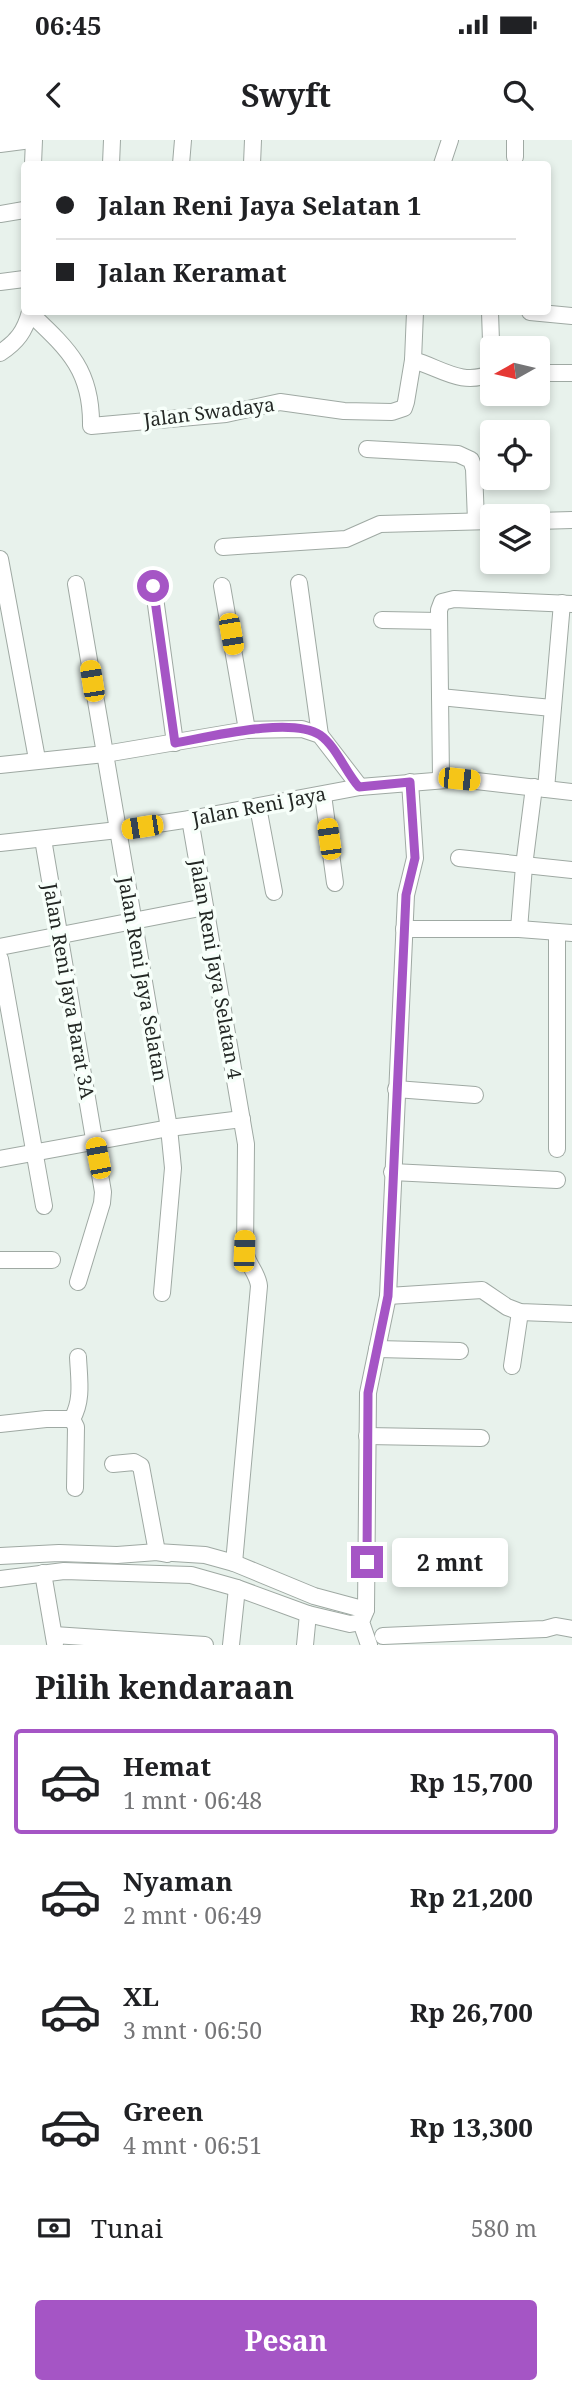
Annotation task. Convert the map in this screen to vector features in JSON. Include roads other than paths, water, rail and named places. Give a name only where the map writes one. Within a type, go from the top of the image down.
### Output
[{"type":"street","points":[[0,144],[33,140],[33,161]]},
{"type":"street","points":[[111,161],[113,140]]},
{"type":"street","points":[[181,161],[183,140]]},
{"type":"street","points":[[252,161],[253,140]]},
{"type":"street","points":[[443,161],[450,140]]},
{"type":"street","points":[[0,214],[21,210]]},
{"type":"street","points":[[0,282],[21,279]]},
{"type":"street","points":[[551,314],[572,316]]},
{"type":"street","points":[[0,352],[14,343],[25,329],[29,315]]},
{"type":"street","name":"Jalan Swadaya","points":[[33,315],[63,344],[83,373],[89,394],[91,426],[226,414],[280,402],[344,411],[392,412],[404,408],[413,360]]},
{"type":"street","points":[[415,315],[413,360],[453,377],[480,376]]},
{"type":"street","points":[[490,315],[491,336]]},
{"type":"street","points":[[550,373],[572,373]]},
{"type":"street","points":[[367,449],[458,454],[471,460],[481,504]]},
{"type":"street","points":[[550,521],[572,520]]},
{"type":"street","points":[[223,547],[346,539],[380,524],[480,521]]},
{"type":"street","points":[[0,559],[37,760]]},
{"type":"street","name":"Jalan Reni Jaya Selatan","points":[[76,583],[169,1128],[173,1168],[162,1293]]},
{"type":"street","points":[[153,583],[175,743]]},
{"type":"street","points":[[0,765],[105,754],[247,730],[302,729],[320,735],[299,583]]},
{"type":"street","points":[[222,586],[247,730]]},
{"type":"street","points":[[441,779],[439,621],[442,602],[567,604],[540,788],[524,866],[519,929]]},
{"type":"street","points":[[382,620],[439,621]]},
{"type":"street","points":[[440,697],[552,708]]},
{"type":"street","name":"Jalan Reni Jaya","points":[[320,735],[359,787]]},
{"type":"street","name":"Jalan Reni Jaya","points":[[0,843],[190,820],[359,787],[441,779],[572,792]]},
{"type":"street","points":[[363,1616],[368,1393],[388,1296],[406,895],[415,858],[410,782]]},
{"type":"street","points":[[323,795],[335,883]]},
{"type":"street","points":[[258,807],[274,892]]},
{"type":"street","name":"Jalan Reni Jaya Selatan 4","points":[[190,820],[242,1119],[247,1169],[244,1251],[259,1286],[234,1563]]},
{"type":"street","name":"Jalan Reni Jaya Barat 3A","points":[[43,839],[101,1173],[102,1203],[78,1282]]},
{"type":"street","points":[[459,858],[572,870]]},
{"type":"street","points":[[0,947],[205,907]]},
{"type":"street","points":[[404,929],[519,929],[565,932],[565,1071],[557,1149]]},
{"type":"street","points":[[0,959],[44,1206]]},
{"type":"street","points":[[396,1089],[475,1095]]},
{"type":"street","points":[[0,1159],[169,1128],[242,1119]]},
{"type":"street","points":[[392,1172],[557,1180]]},
{"type":"street","points":[[0,1260],[52,1260]]},
{"type":"street","points":[[388,1296],[482,1290],[507,1307],[520,1312],[572,1314]]},
{"type":"street","points":[[512,1366],[520,1312]]},
{"type":"street","points":[[377,1349],[460,1351]]},
{"type":"street","points":[[72,1419],[79,1407],[78,1357]]},
{"type":"street","points":[[0,1424],[72,1419]]},
{"type":"street","points":[[72,1419],[76,1427],[75,1488]]},
{"type":"street","points":[[367,1436],[481,1438]]},
{"type":"street","points":[[113,1464],[134,1462],[141,1466],[157,1552]]},
{"type":"street","points":[[157,1552],[195,1560],[221,1573],[237,1588]]},
{"type":"street","points":[[0,1556],[157,1552],[205,1555],[234,1563],[363,1616],[374,1618],[379,1642],[556,1626],[572,1629]]},
{"type":"street","points":[[0,1579],[97,1570],[191,1575],[237,1588],[308,1614],[350,1624],[363,1616]]},
{"type":"street","points":[[43,1573],[55,1640],[205,1645]]},
{"type":"street","points":[[231,1645],[237,1588]]},
{"type":"street","points":[[305,1645],[308,1614]]}]
